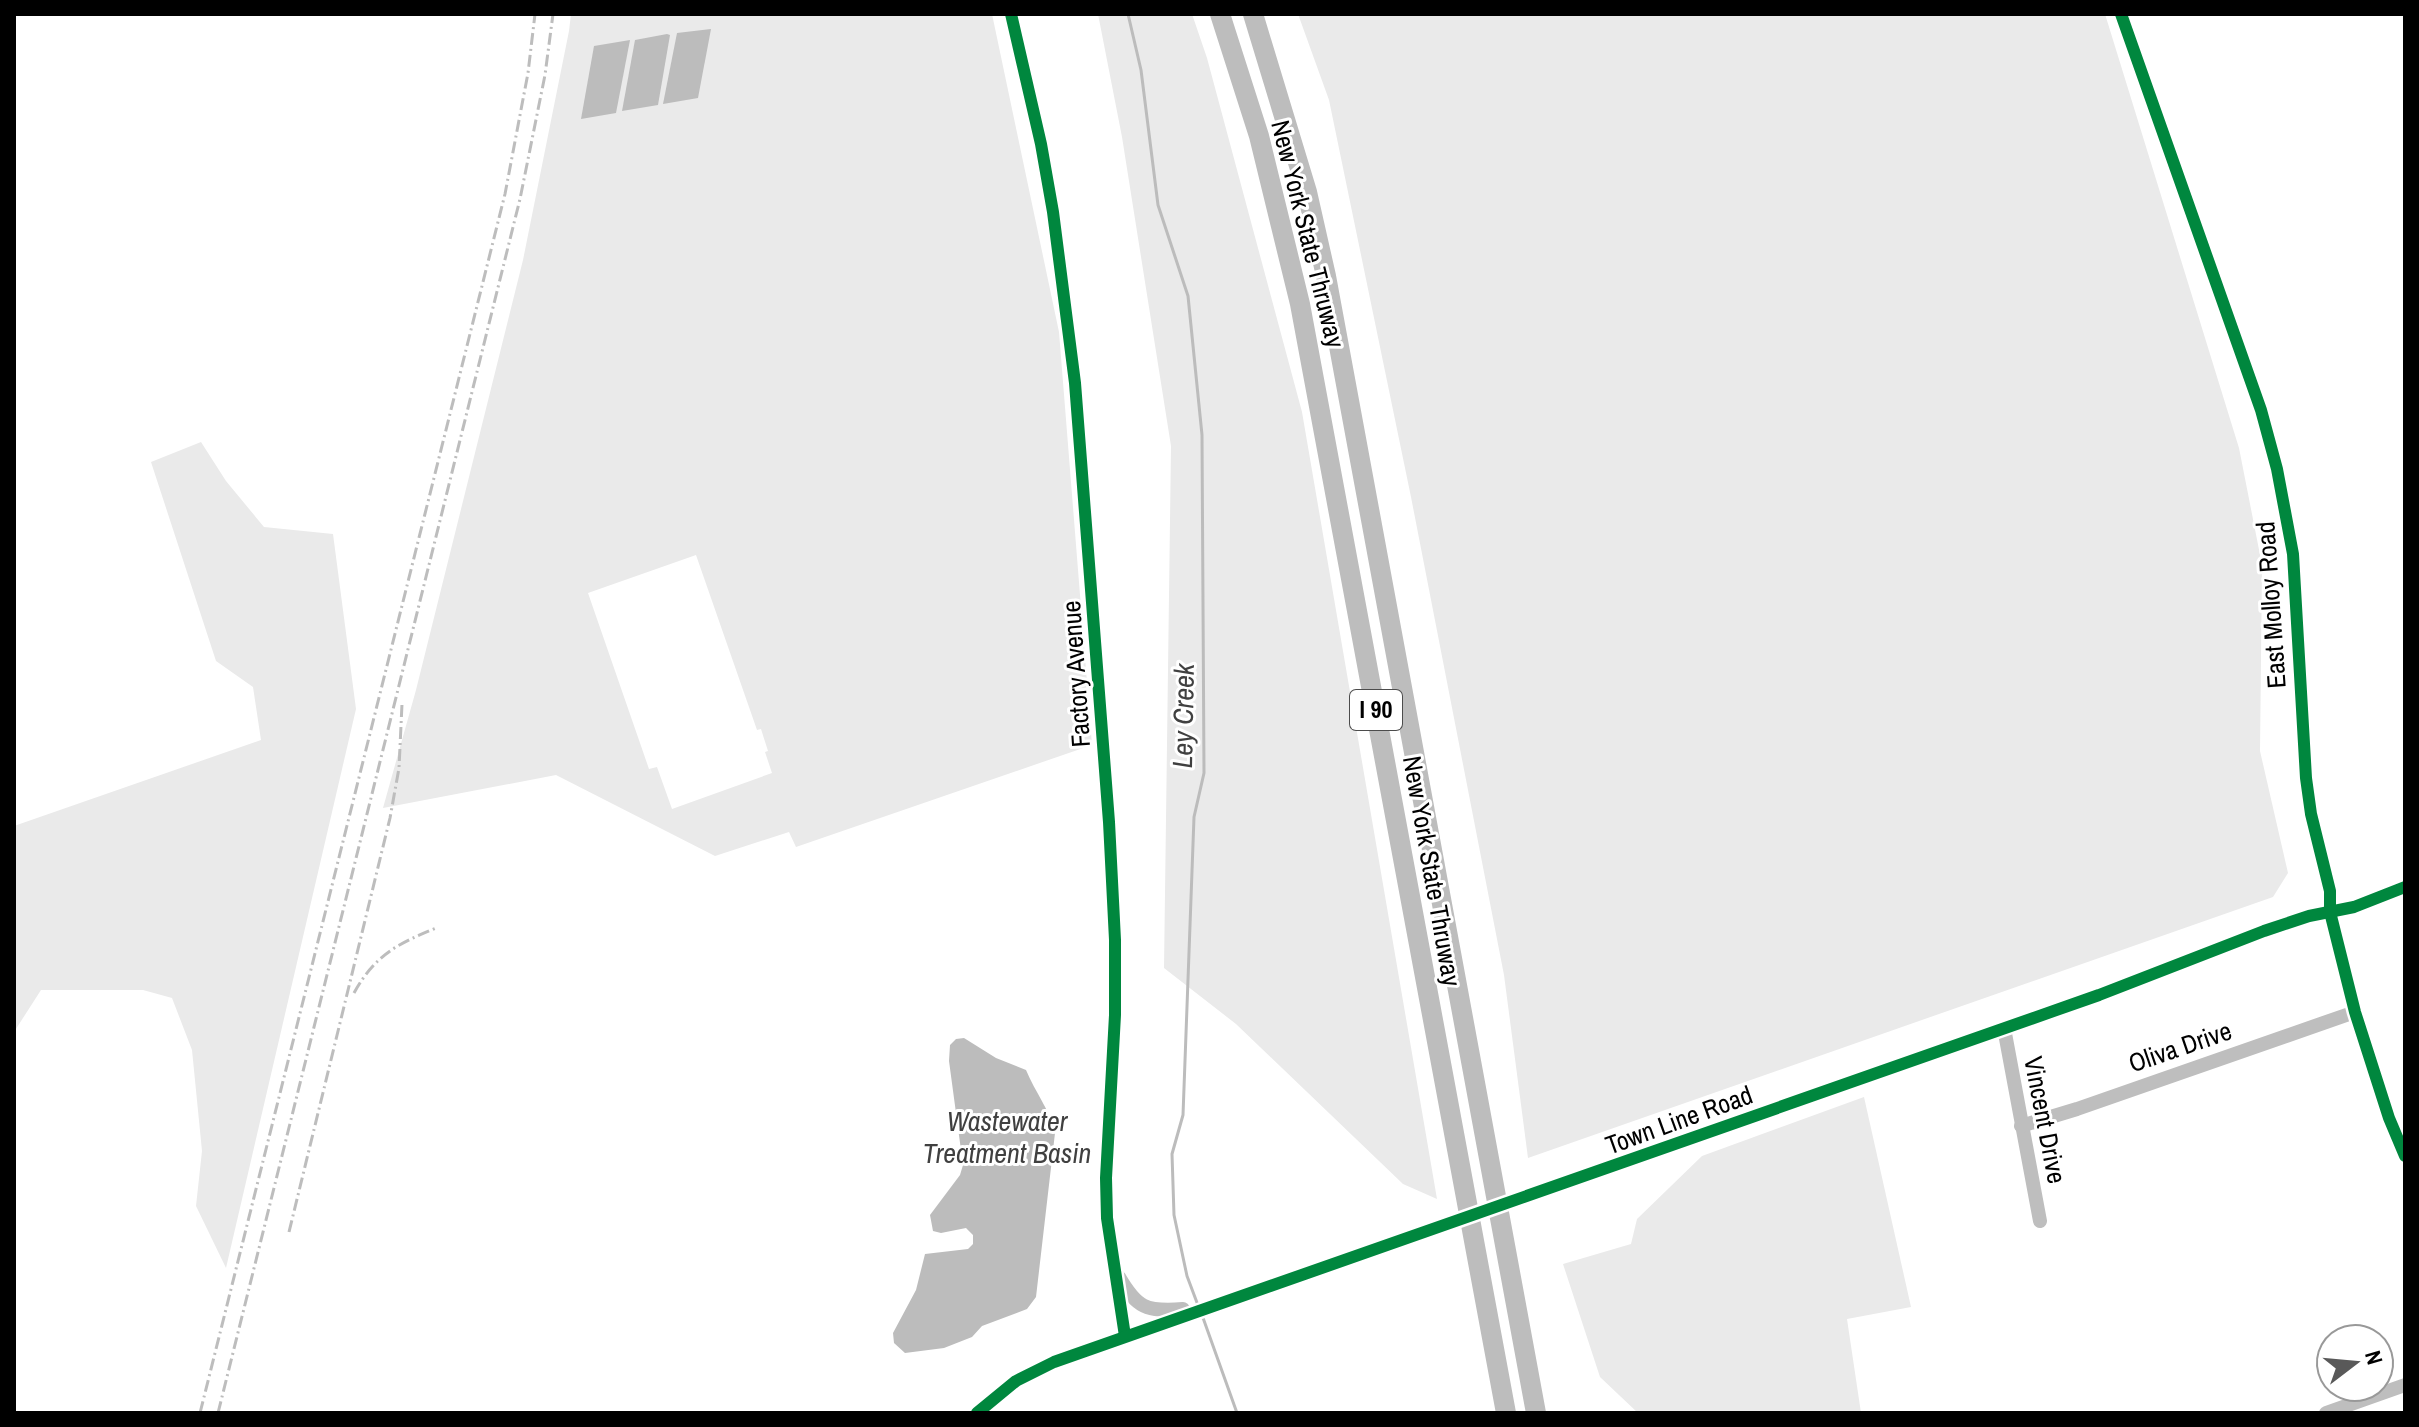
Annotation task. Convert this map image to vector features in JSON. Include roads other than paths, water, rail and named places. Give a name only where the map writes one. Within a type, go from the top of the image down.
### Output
[{"type":"highway","name":"New York State Thruway","points":[[1220,14],[1259,136],[1300,304],[1506,1413]]},
{"type":"highway","name":"New York State Thruway","points":[[1253,14],[1307,192],[1326,276],[1536,1413]]},
{"type":"street","name":"Factory Avenue","points":[[1011,14],[1048,185],[1076,399],[1109,822],[1115,940],[1107,1218],[1125,1336]]},
{"type":"street","name":"East Molloy Road","points":[[2121,14],[2261,410],[2277,469],[2293,554],[2306,778],[2311,814],[2330,891],[2330,912],[2355,1012],[2389,1118],[2405,1156]]},
{"type":"street","name":"Town Line Road","points":[[1179,1313],[1225,1302],[1534,1194],[2099,995],[2264,931],[2354,907],[2405,887]]},
{"type":"street","name":"Oliva Drive","points":[[2021,1126],[2355,1012]]},
{"type":"street","name":"Vincent Drive","points":[[2004,1028],[2040,1221]]},
{"type":"street","points":[[1114,1268],[1132,1299],[1141,1306],[1179,1313]]},
{"type":"street","points":[[977,1413],[1016,1381],[1054,1362],[1179,1313]]},
{"type":"street","points":[[2326,1413],[2405,1385]]},
{"type":"water","points":[[711,29],[698,98],[663,104],[677,33]]},
{"type":"water","points":[[670,35],[658,105],[622,111],[635,40]]},
{"type":"water","points":[[630,40],[616,113],[581,119],[594,46]]},
{"type":"water","name":"Wastewater Treatment Basin","points":[[964,1038],[996,1058],[1026,1070],[1053,1125],[1055,1133],[1036,1297],[1027,1309],[982,1326],[972,1337],[944,1348],[905,1353],[894,1343],[893,1333],[916,1290],[925,1254],[968,1249],[973,1244],[973,1235],[966,1228],[941,1233],[933,1231],[930,1215],[960,1175],[963,1165],[949,1061],[950,1045],[956,1039]]},
{"type":"waterway","name":"Ley Creek","points":[[1128,14],[1141,70],[1158,205],[1188,296],[1202,435],[1204,773],[1194,817],[1183,1115],[1172,1154],[1174,1215],[1187,1276],[1199,1308]]},
{"type":"waterway","name":"Ley Creek","points":[[1202,1315],[1237,1413]]},
{"type":"railway","points":[[200,1413],[505,194],[528,73],[535,14]]},
{"type":"railway","points":[[218,1413],[520,199],[545,75],[553,14]]},
{"type":"railway","points":[[289,1232],[390,818],[399,768],[402,704]]},
{"type":"railway","points":[[354,993],[370,969],[388,952],[436,928]]}]
